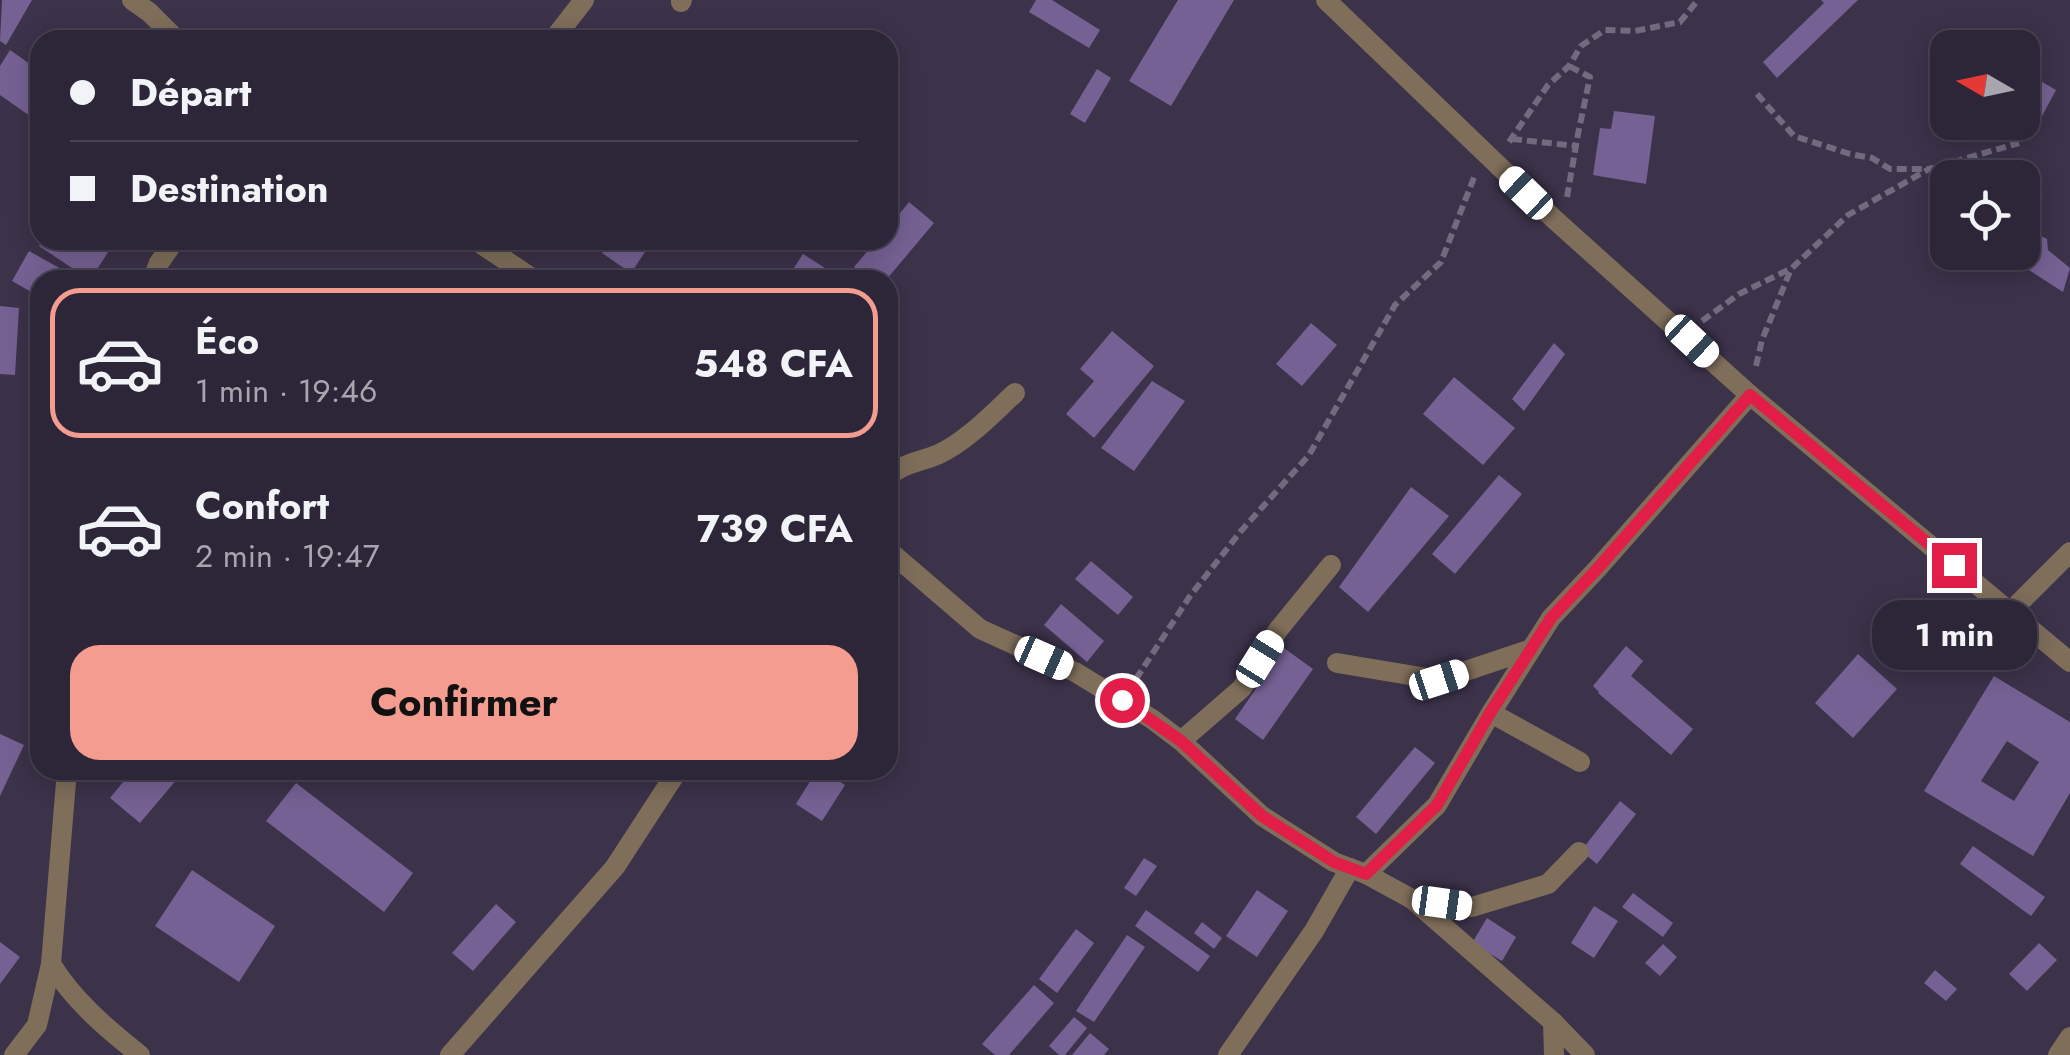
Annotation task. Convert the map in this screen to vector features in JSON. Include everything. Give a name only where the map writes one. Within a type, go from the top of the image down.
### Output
[{"type":"street","points":[[132,0],[168,30]]},
{"type":"street","points":[[561,30],[584,0]]},
{"type":"street","points":[[1326,0],[1554,220],[1750,395],[2070,662]]},
{"type":"street","points":[[486,250],[509,270]]},
{"type":"street","points":[[898,467],[941,453],[1015,393]]},
{"type":"street","points":[[1228,1055],[1358,871],[1437,805],[1551,618],[1750,395]]},
{"type":"street","points":[[2010,612],[2070,552]]},
{"type":"street","points":[[898,559],[980,630],[1075,672],[1122,700],[1181,741],[1262,816],[1334,862],[1412,900],[1553,1022],[1585,1055]]},
{"type":"street","points":[[1181,741],[1242,688],[1278,630],[1331,566]]},
{"type":"street","points":[[1336,663],[1439,680],[1531,650]]},
{"type":"street","points":[[1490,713],[1580,762]]},
{"type":"street","points":[[14,1055],[37,1025],[51,964],[66,780]]},
{"type":"street","points":[[450,1055],[615,868],[672,780]]},
{"type":"street","points":[[1412,900],[1472,907],[1548,884],[1579,852]]},
{"type":"street","points":[[51,964],[67,989],[140,1055]]},
{"type":"street","points":[[1553,1022],[1554,1055]]},
{"type":"street","points":[[2058,1055],[2070,1037]]},
{"type":"path","points":[[1122,700],[1190,596],[1308,454],[1395,305],[1441,262],[1491,158],[1511,139],[1548,84],[1569,66],[1581,46],[1605,30],[1635,31],[1680,22],[1698,0]]},
{"type":"path","points":[[1554,220],[1566,204],[1590,76],[1569,66]]},
{"type":"path","points":[[1757,94],[1794,136],[1872,158],[1890,170],[1930,168]]},
{"type":"path","points":[[1511,139],[1576,146]]},
{"type":"path","points":[[1958,160],[2019,143]]},
{"type":"path","points":[[1692,341],[1704,319],[1740,294],[1791,269],[1848,215],[1930,168]]},
{"type":"path","points":[[1750,395],[1762,340],[1791,269]]},
{"type":"building","points":[[2,0],[32,0],[6,45],[0,41]]},
{"type":"building","points":[[1036,0],[1052,0],[1100,30],[1089,48],[1029,12]]},
{"type":"building","points":[[1178,0],[1234,0],[1171,106],[1129,81]]},
{"type":"building","points":[[1821,0],[1858,0],[1777,78],[1763,62],[1824,3]]},
{"type":"building","points":[[10,50],[30,64],[30,116],[0,95],[0,66]]},
{"type":"building","points":[[1097,69],[1111,78],[1085,123],[1070,114]]},
{"type":"building","points":[[2040,81],[2056,90],[2040,117]]},
{"type":"building","points":[[1614,111],[1655,116],[1646,184],[1593,175],[1600,128],[1611,129]]},
{"type":"building","points":[[909,202],[934,223],[894,270],[857,270],[854,267],[868,250],[898,250],[898,216]]},
{"type":"building","points":[[2040,235],[2047,239],[2048,250],[2070,268],[2063,292],[2029,270],[2040,270]]},
{"type":"building","points":[[45,250],[110,250],[96,270],[75,270]]},
{"type":"building","points":[[646,250],[633,270],[627,270],[602,253]]},
{"type":"building","points":[[29,251],[63,270],[30,270],[30,291],[12,281]]},
{"type":"building","points":[[803,254],[828,270],[793,270]]},
{"type":"building","points":[[0,306],[19,308],[15,375],[0,374]]},
{"type":"building","points":[[1311,323],[1337,345],[1302,386],[1276,364]]},
{"type":"building","points":[[1112,331],[1154,366],[1094,438],[1066,414],[1094,381],[1080,369]]},
{"type":"building","points":[[1554,343],[1565,354],[1524,411],[1512,399]]},
{"type":"building","points":[[1454,377],[1515,428],[1483,465],[1423,414]]},
{"type":"building","points":[[1152,381],[1185,401],[1134,471],[1101,448]]},
{"type":"building","points":[[1499,475],[1522,494],[1455,574],[1432,554]]},
{"type":"building","points":[[1411,487],[1449,516],[1368,612],[1339,587]]},
{"type":"building","points":[[1091,561],[1133,597],[1118,615],[1075,579]]},
{"type":"building","points":[[1061,604],[1104,641],[1087,662],[1044,625]]},
{"type":"building","points":[[1626,646],[1643,661],[1631,676],[1693,729],[1671,755],[1593,686]]},
{"type":"building","points":[[1284,648],[1313,669],[1263,740],[1235,719]]},
{"type":"building","points":[[1858,654],[1897,689],[1853,738],[1815,703]]},
{"type":"building","points":[[1994,676],[2070,722],[2070,793],[2033,856],[1924,791]],"holes":[[[2007,741],[2039,762],[2014,801],[1981,781]]]},
{"type":"building","points":[[0,734],[24,745],[0,796]]},
{"type":"building","points":[[1415,747],[1435,763],[1376,834],[1356,817]]},
{"type":"building","points":[[125,780],[176,780],[140,823],[110,798]]},
{"type":"building","points":[[811,780],[837,780],[845,785],[822,821],[796,804]]},
{"type":"building","points":[[296,783],[413,873],[384,912],[266,821]]},
{"type":"building","points":[[1620,801],[1636,814],[1597,864],[1581,851]]},
{"type":"building","points":[[1973,846],[2045,897],[2031,916],[1960,864]]},
{"type":"building","points":[[1144,858],[1157,866],[1136,896],[1124,888]]},
{"type":"building","points":[[192,870],[275,926],[239,982],[155,926]]},
{"type":"building","points":[[1257,890],[1288,911],[1257,957],[1226,936]]},
{"type":"building","points":[[1633,893],[1673,923],[1663,937],[1622,907]]},
{"type":"building","points":[[496,904],[516,922],[473,971],[452,953]]},
{"type":"building","points":[[1594,906],[1618,921],[1594,958],[1571,943]]},
{"type":"building","points":[[1146,910],[1210,956],[1198,972],[1135,926]]},
{"type":"building","points":[[1487,918],[1516,937],[1502,961],[1472,943]]},
{"type":"building","points":[[1202,922],[1222,938],[1214,949],[1194,933]]},
{"type":"building","points":[[1076,929],[1094,943],[1057,993],[1039,979]]},
{"type":"building","points":[[1127,935],[1145,947],[1094,1022],[1076,1011]]},
{"type":"building","points":[[0,942],[20,957],[0,984]]},
{"type":"building","points":[[2039,943],[2057,960],[2027,991],[2009,974]]},
{"type":"building","points":[[1663,944],[1677,957],[1660,976],[1645,963]]},
{"type":"building","points":[[1935,970],[1957,989],[1946,1001],[1924,983]]},
{"type":"building","points":[[1034,985],[1054,1003],[1009,1055],[995,1055],[982,1044]]},
{"type":"building","points":[[1074,1017],[1087,1028],[1065,1055],[1059,1055],[1049,1046]]},
{"type":"building","points":[[1090,1033],[1109,1049],[1104,1055],[1072,1055]]},
{"type":"route","points":[[1122,700],[1181,741],[1262,816],[1334,862],[1366,874],[1437,805],[1551,618],[1750,395],[1954,565]]}]
